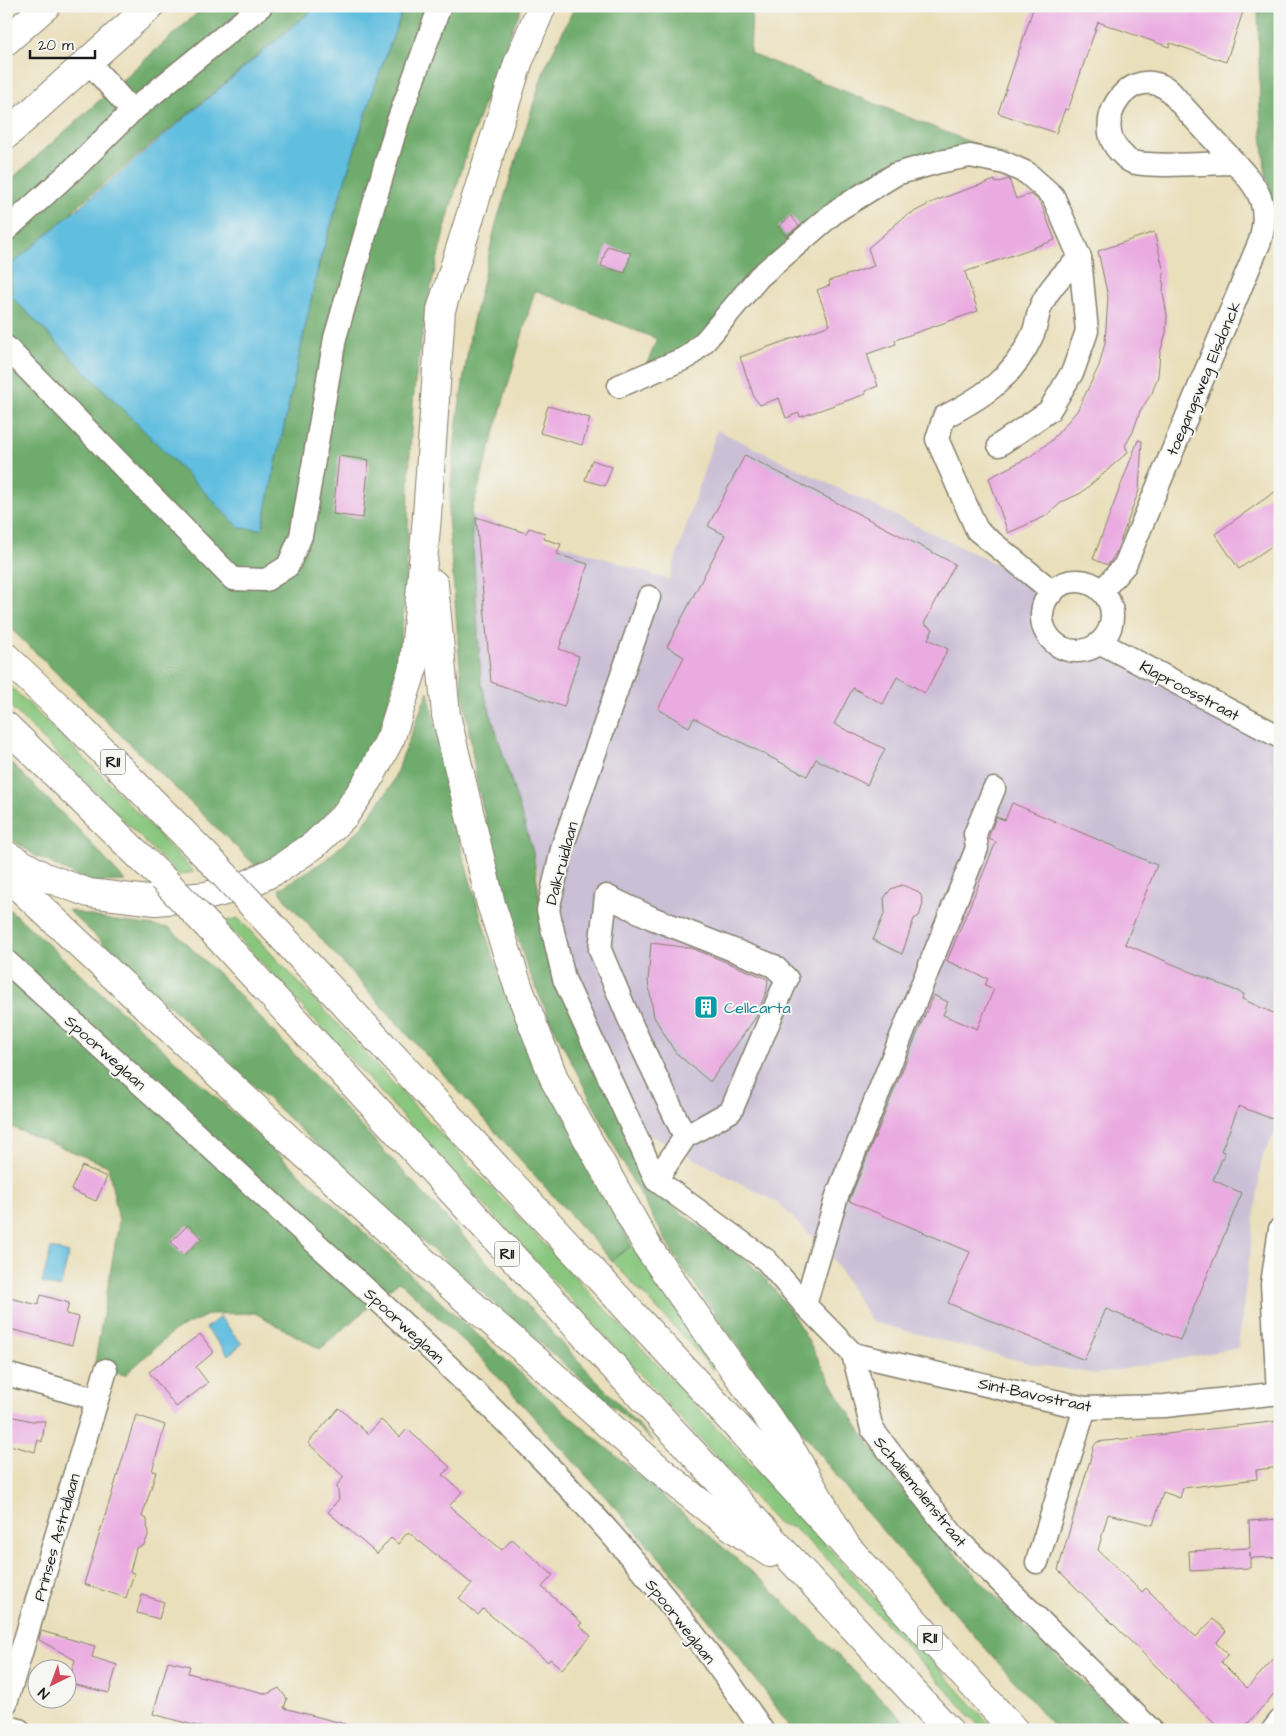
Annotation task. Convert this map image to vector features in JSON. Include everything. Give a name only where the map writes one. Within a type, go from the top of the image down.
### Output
[{"type":"highway","points":[[6,41],[46,6]]},
{"type":"highway","points":[[6,135],[150,6]]},
{"type":"highway","points":[[6,855],[45,877],[89,893],[156,901],[206,896],[244,886],[278,869],[314,845],[345,815],[368,781],[391,737],[414,665],[427,516],[441,310],[518,63],[542,6]]},
{"type":"highway","points":[[427,516],[446,715],[491,904],[519,989],[555,1081],[649,1249],[793,1453],[846,1546]]},
{"type":"highway","name":"R11","points":[[6,657],[68,716],[218,868],[1014,1730]]},
{"type":"highway","name":"R11","points":[[6,726],[162,878],[208,926],[948,1730]]},
{"type":"highway","points":[[6,875],[419,1259],[674,1480],[745,1537],[809,1579]]},
{"type":"street","points":[[6,230],[81,162],[132,111],[261,6]]},
{"type":"street","points":[[6,347],[233,579],[266,580],[288,566],[300,536],[335,338],[398,120],[440,6]]},
{"type":"street","points":[[88,61],[132,111]]},
{"type":"street","name":"toegangsweg Elsdonck","points":[[1102,591],[1124,566],[1260,241],[1265,223],[1263,205],[1253,184],[1235,163],[1167,88],[1149,83],[1134,85],[1120,96],[1110,112],[1110,131],[1116,148],[1131,162],[1147,164],[1235,163]]},
{"type":"street","points":[[619,386],[688,357],[706,340],[759,277],[836,211],[896,174],[970,156],[1005,163],[1027,173],[1052,196],[1080,258],[1087,331],[1073,371],[1049,411],[998,445]]},
{"type":"street","points":[[1053,592],[977,530],[937,439],[944,417],[996,387],[1013,368],[1033,335],[1042,304],[1057,280],[1080,258]]},
{"type":"street","points":[[1072,582],[1088,583],[1102,591],[1110,603],[1113,617],[1109,631],[1101,643],[1087,650],[1079,651],[1070,651],[1056,644],[1046,632],[1042,616],[1046,600],[1057,588],[1072,582]]},
{"type":"street","name":"Dalkruidlaan","points":[[649,597],[563,845],[548,910],[564,980],[656,1180]]},
{"type":"street","name":"Klaproosstraat","points":[[1101,643],[1280,737]]},
{"type":"street","points":[[805,1305],[837,1196],[977,848],[975,834],[994,789]]},
{"type":"street","points":[[685,1137],[633,1028],[600,950],[606,896],[652,918],[774,966],[787,978],[731,1111],[685,1137],[656,1180],[766,1260],[805,1305],[853,1354]]},
{"type":"street","name":"Spoorweglaan","points":[[6,961],[407,1327],[549,1464],[656,1588],[745,1704],[762,1730]]},
{"type":"street","points":[[1279,1393],[1272,1284],[1280,1229]]},
{"type":"street","name":"Sint-Bavostraat","points":[[853,1354],[1085,1408],[1165,1406],[1279,1393]]},
{"type":"street","name":"Schaliemolenstraat","points":[[853,1354],[872,1429],[953,1535],[1151,1730]]},
{"type":"street","name":"Prinses Astridlaan","points":[[6,1704],[106,1370]]},
{"type":"street","points":[[6,1374],[96,1399]]},
{"type":"street","points":[[1037,1562],[1085,1408]]},
{"type":"street","points":[[1273,1730],[1280,1721]]},
{"type":"street","points":[[6,1726],[18,1730]]},
{"type":"shaded area","points":[[717,430],[1040,585],[1046,600],[1042,616],[1046,632],[1056,644],[1071,651],[1087,651],[1101,643],[1280,737],[1280,1125],[1262,1157],[1238,1348],[1097,1374],[1032,1364],[872,1322],[830,1255],[778,1203],[644,1132],[562,966],[533,852],[481,682],[471,514],[669,580]]},
{"type":"green space","points":[[205,6],[317,6],[75,208],[12,297],[240,528],[262,529],[319,263],[373,91],[404,6],[522,6],[503,51],[470,144],[442,238],[431,286],[415,383],[411,433],[405,589],[400,641],[391,692],[376,740],[351,788],[302,839],[260,870],[6,624],[6,184]]},
{"type":"green space","points":[[575,6],[752,6],[750,53],[1007,157],[893,168],[684,351],[646,366],[657,339],[535,290],[471,514],[481,682],[533,852],[543,922],[660,1193],[686,1217],[744,1259],[770,1284],[804,1333],[859,1428],[898,1484],[931,1525],[1014,1616],[1133,1730],[1057,1730],[853,1497],[757,1374],[674,1255],[632,1180],[552,1024],[527,967],[501,885],[477,783],[461,678],[448,516],[457,422],[471,330],[496,224],[544,70]]},
{"type":"green space","points":[[1258,6],[1280,6],[1280,234],[1265,168],[1260,109]]},
{"type":"green space","points":[[6,682],[106,780],[194,872],[178,875],[6,702]]},
{"type":"green space","points":[[428,691],[462,853],[491,951],[525,1040],[632,1246],[611,1260],[285,899],[279,889],[324,861],[360,829],[391,786]]},
{"type":"green space","points":[[6,758],[77,828],[125,881],[89,882],[36,856],[6,836]]},
{"type":"green space","points":[[6,906],[435,1297],[561,1409],[766,1584],[913,1730],[792,1730],[764,1690],[659,1557],[480,1357],[399,1281],[320,1349],[255,1313],[210,1314],[175,1330],[125,1375],[94,1368],[119,1221],[108,1166],[6,1125]]},
{"type":"green space","points":[[68,910],[109,920],[170,928],[230,985],[654,1442],[372,1197]]},
{"type":"green space","points":[[238,918],[806,1523],[995,1730],[983,1730],[830,1562],[794,1528],[777,1523],[224,922]]},
{"type":"green space","points":[[632,1246],[716,1367],[712,1369],[611,1260]]},
{"type":"water","points":[[317,6],[404,6],[373,91],[319,263],[262,529],[240,528],[12,297],[12,264]]},
{"type":"water","points":[[51,1248],[69,1253],[60,1288],[42,1283]]},
{"type":"water","points":[[220,1317],[242,1344],[228,1355],[206,1328]]},
{"type":"building","points":[[1034,6],[1245,6],[1226,62],[1170,43],[1169,47],[1098,22],[1068,110],[1065,109],[1056,133],[998,113]]},
{"type":"building","points":[[1009,179],[1016,199],[1031,194],[1041,203],[1055,240],[965,272],[978,311],[895,340],[896,344],[867,354],[878,386],[865,391],[866,394],[800,417],[799,413],[786,418],[779,398],[760,405],[754,397],[740,357],[830,325],[817,290],[830,285],[829,281],[874,266],[868,248],[904,217],[935,201],[959,192],[995,180],[996,183]]},
{"type":"building","points":[[791,216],[799,226],[786,236],[778,227]]},
{"type":"building","points":[[1154,232],[1164,272],[1163,293],[1167,315],[1166,333],[1160,353],[1158,376],[1152,393],[1140,411],[1133,432],[1125,446],[1128,452],[1081,493],[1062,502],[1046,516],[1008,533],[989,478],[1031,456],[1051,441],[1077,411],[1099,366],[1105,343],[1108,297],[1098,251]]},
{"type":"building","points":[[607,246],[631,253],[625,273],[601,266]]},
{"type":"building","points":[[548,406],[590,418],[582,445],[540,433]]},
{"type":"building","points":[[1138,440],[1142,441],[1139,490],[1116,553],[1108,565],[1093,559]]},
{"type":"building","points":[[745,455],[955,564],[924,624],[933,629],[928,639],[948,649],[925,693],[897,677],[883,704],[853,688],[834,724],[885,749],[867,785],[816,759],[807,776],[694,718],[689,727],[658,709],[684,657],[667,647],[725,535],[708,526]]},
{"type":"building","points":[[339,456],[369,460],[363,518],[333,514]]},
{"type":"building","points":[[592,460],[612,467],[605,486],[585,480]]},
{"type":"building","points":[[1280,488],[1280,540],[1239,569],[1215,534]]},
{"type":"building","points":[[476,517],[526,533],[529,528],[545,533],[544,539],[561,544],[557,554],[588,564],[559,649],[579,656],[564,707],[491,682]]},
{"type":"building","points":[[1012,803],[1157,865],[1125,944],[1244,994],[1242,999],[1280,1016],[1280,1101],[1272,1119],[1239,1106],[1221,1151],[1225,1152],[1213,1180],[1242,1193],[1180,1340],[1106,1309],[1084,1360],[948,1303],[970,1252],[849,1201],[933,995],[948,1002],[943,1015],[977,1029],[994,989],[985,985],[988,979],[947,961],[996,842],[989,839],[989,836],[996,817],[1005,820]]},
{"type":"building","points":[[902,885],[915,890],[921,895],[923,904],[919,916],[914,919],[902,954],[873,940],[885,912],[884,898],[891,889]]},
{"type":"building","name":"Cellcarta","points":[[651,943],[691,948],[768,979],[767,990],[756,1017],[710,1082],[675,1052],[654,1017],[648,982]]},
{"type":"building","points":[[82,1166],[107,1177],[96,1201],[71,1190]]},
{"type":"building","points":[[188,1225],[202,1238],[184,1255],[171,1242]]},
{"type":"building","points":[[41,1295],[69,1303],[66,1314],[79,1317],[72,1345],[6,1328],[6,1297],[38,1305]]},
{"type":"building","points":[[200,1334],[214,1352],[196,1367],[208,1383],[176,1407],[149,1372]]},
{"type":"building","points":[[339,1408],[368,1434],[381,1420],[400,1437],[407,1429],[450,1467],[443,1475],[462,1492],[449,1506],[502,1550],[512,1539],[553,1575],[542,1587],[582,1623],[579,1625],[591,1636],[562,1669],[550,1659],[548,1662],[483,1609],[478,1615],[459,1598],[472,1584],[408,1532],[398,1544],[391,1538],[377,1554],[328,1512],[339,1499],[337,1485],[344,1477],[308,1443]]},
{"type":"building","points":[[6,1415],[32,1421],[45,1421],[42,1442],[38,1440],[35,1452],[6,1444]]},
{"type":"building","points":[[136,1415],[165,1425],[152,1471],[156,1472],[142,1517],[147,1519],[148,1536],[144,1545],[136,1548],[130,1572],[134,1573],[126,1598],[84,1584]]},
{"type":"building","points":[[1280,1421],[1280,1467],[1256,1470],[1257,1479],[1183,1488],[1180,1498],[1163,1492],[1153,1525],[1108,1514],[1098,1550],[1142,1592],[1146,1588],[1196,1637],[1213,1619],[1226,1631],[1216,1643],[1228,1654],[1221,1662],[1247,1688],[1280,1652],[1280,1687],[1242,1730],[1221,1730],[1058,1570],[1094,1446],[1097,1442]]},
{"type":"building","points":[[1280,1519],[1280,1557],[1250,1558],[1250,1568],[1190,1571],[1189,1551],[1250,1548],[1249,1521]]},
{"type":"building","points":[[142,1595],[164,1602],[159,1619],[137,1613]]},
{"type":"building","points":[[41,1631],[95,1646],[92,1657],[117,1665],[109,1693],[78,1685],[78,1658],[71,1658],[39,1640]]},
{"type":"building","points":[[168,1661],[190,1666],[188,1673],[267,1694],[279,1688],[287,1699],[284,1708],[345,1724],[344,1730],[211,1730],[153,1714]]},
{"type":"place","name":"Cellcarta","points":[[706,1007]]}]
